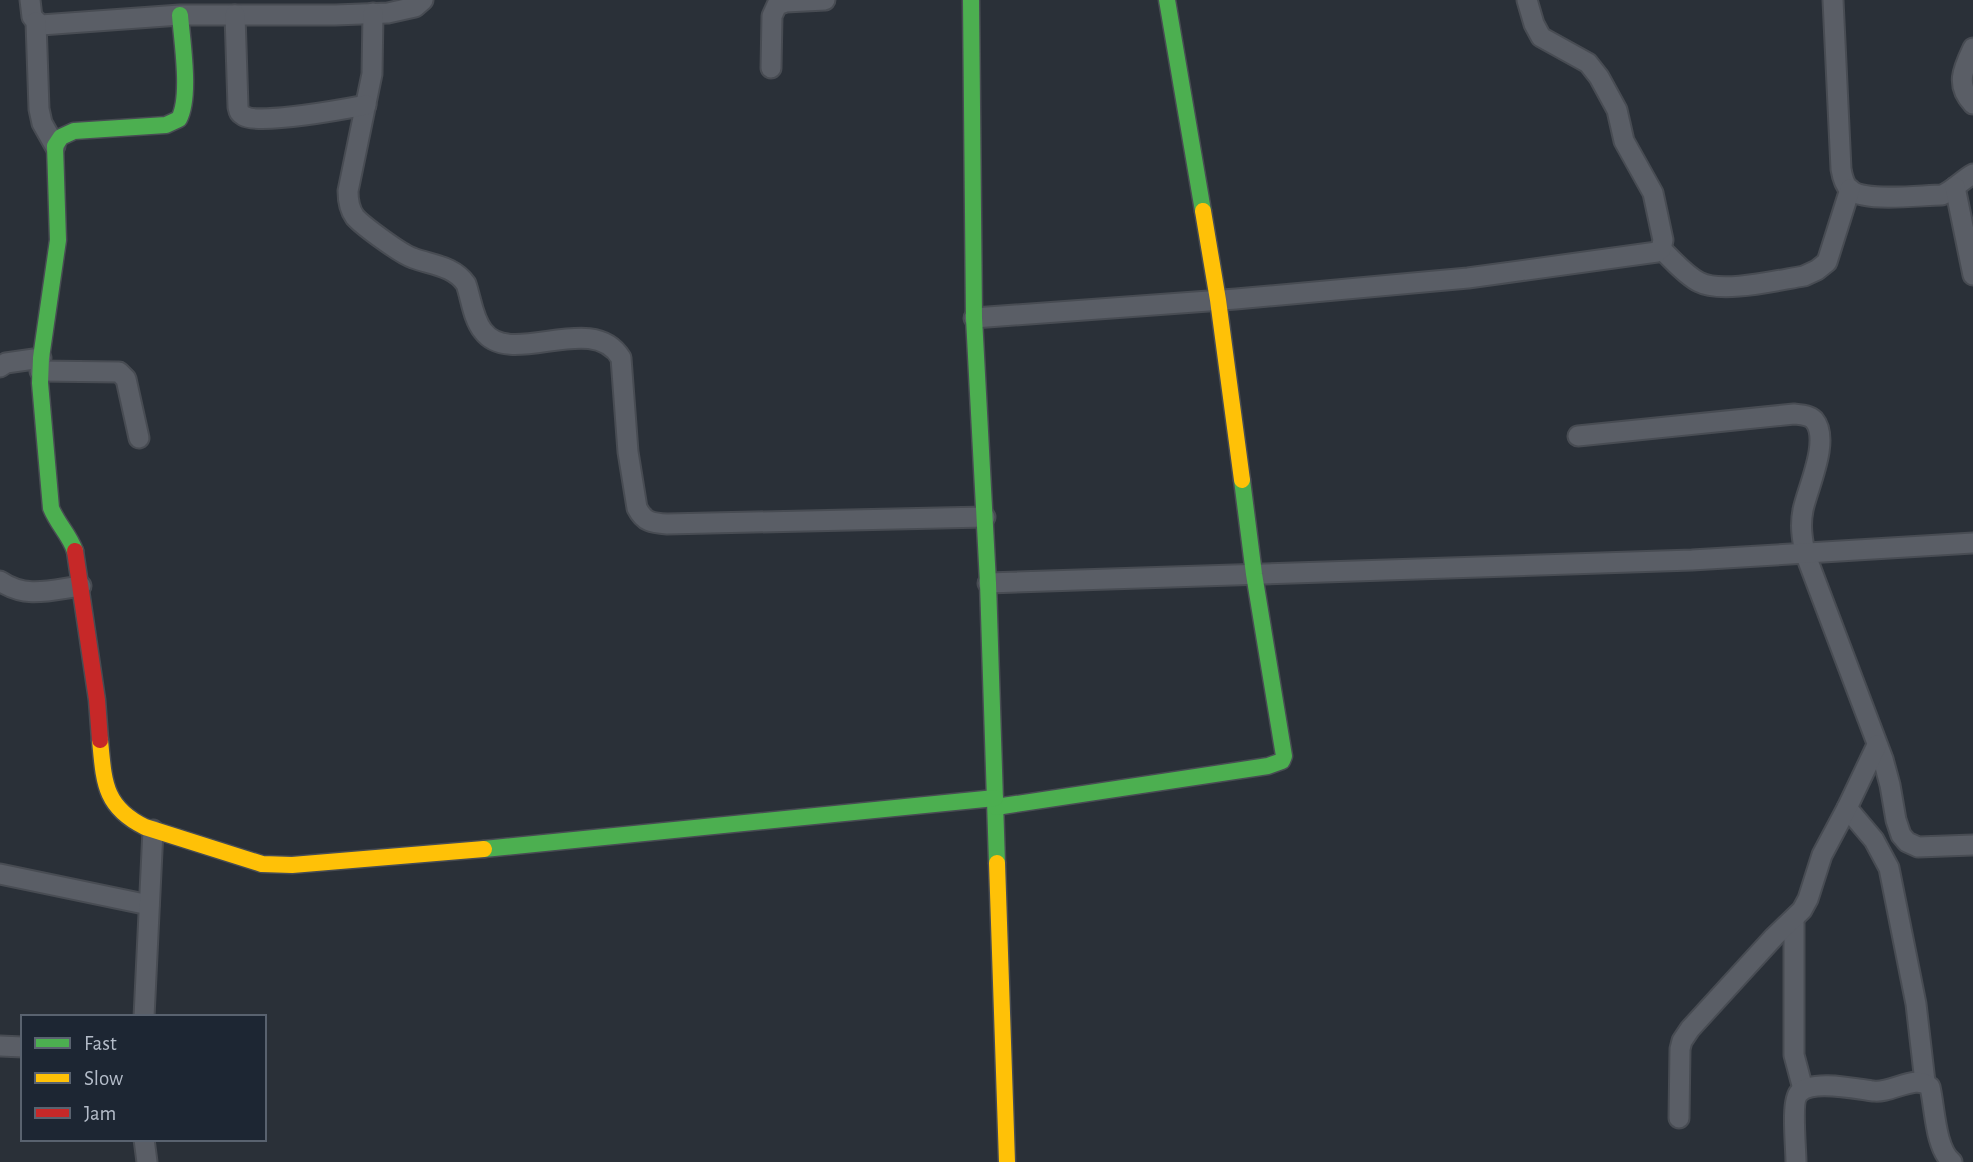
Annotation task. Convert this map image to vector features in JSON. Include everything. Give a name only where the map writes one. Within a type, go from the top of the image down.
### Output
[{"type":"street","points":[[30,0],[32,18],[41,24],[180,15],[373,13],[406,10],[423,0]]},
{"type":"street","points":[[771,68],[772,16],[777,5],[825,0]]},
{"type":"street","points":[[971,0],[974,318],[988,583],[1007,1162]]},
{"type":"street","points":[[36,22],[39,109],[42,123],[55,146],[58,240],[41,365],[40,396],[51,508],[57,523],[73,542],[81,586],[97,700],[103,775],[108,793],[129,819],[153,830],[262,864],[292,865],[995,803],[1268,766],[1282,761],[1284,751],[1254,574],[1218,300],[1167,0]]},
{"type":"street","points":[[974,318],[1468,278],[1657,252],[1661,249],[1663,240],[1653,194],[1624,141],[1617,110],[1588,62],[1541,37],[1527,0]]},
{"type":"street","points":[[1833,0],[1841,169],[1850,189],[1863,195],[1942,195],[1973,174]]},
{"type":"street","points":[[373,13],[372,74],[348,191],[351,210],[356,218],[403,254],[448,269],[463,278],[483,331],[492,339],[514,345],[583,338],[605,343],[616,349],[621,358],[628,452],[637,508],[647,521],[667,524],[985,517]]},
{"type":"street","points":[[55,146],[61,137],[75,131],[166,125],[181,117],[184,100],[180,15]]},
{"type":"street","points":[[235,15],[238,107],[244,116],[260,119],[366,105]]},
{"type":"street","points":[[1973,48],[1961,79],[1964,92],[1973,104]]},
{"type":"street","points":[[1955,187],[1973,275]]},
{"type":"street","points":[[1661,249],[1702,284],[1719,287],[1804,276],[1827,262],[1850,189]]},
{"type":"street","points":[[0,367],[6,363],[119,372],[126,379],[139,438]]},
{"type":"street","points":[[1578,436],[1794,414],[1813,419],[1818,427],[1819,455],[1801,521],[1805,553],[1877,744],[1890,785],[1901,835],[1907,842],[1918,846],[1973,845]]},
{"type":"street","points":[[988,583],[1692,560],[1973,543]]},
{"type":"street","points":[[0,581],[26,592],[81,586]]},
{"type":"street","points":[[1679,1118],[1682,1041],[1700,1017],[1794,919],[1808,899],[1822,855],[1877,744]]},
{"type":"street","points":[[1847,808],[1874,840],[1889,868],[1918,1015],[1925,1082],[1930,1087],[1943,1151],[1952,1162]]},
{"type":"street","points":[[144,1015],[153,830]]},
{"type":"street","points":[[0,874],[149,905]]},
{"type":"street","points":[[1794,919],[1794,1055],[1803,1089]]},
{"type":"street","points":[[0,1046],[21,1047]]},
{"type":"street","points":[[1796,1162],[1794,1104],[1803,1089],[1846,1087],[1875,1092],[1925,1082]]},
{"type":"street","points":[[144,1141],[147,1162]]},
{"type":"traffic: fast","points":[[971,0],[974,318],[988,583],[997,863]]},
{"type":"traffic: fast","points":[[1167,0],[1203,211]]},
{"type":"traffic: fast","points":[[75,551],[51,508],[40,383],[41,358],[58,240],[55,146],[61,137],[74,131],[166,125],[179,119],[183,109],[185,83],[180,15]]},
{"type":"traffic: fast","points":[[996,807],[1268,766],[1282,761],[1284,756],[1254,574],[1242,480]]},
{"type":"traffic: fast","points":[[484,849],[995,798]]},
{"type":"traffic: slow","points":[[1203,211],[1242,480]]},
{"type":"traffic: slow","points":[[100,740],[109,792],[121,811],[131,819],[145,827],[262,864],[292,865],[484,849]]},
{"type":"traffic: slow","points":[[997,863],[1007,1162]]},
{"type":"traffic: jam","points":[[75,551],[97,700],[100,740]]}]
